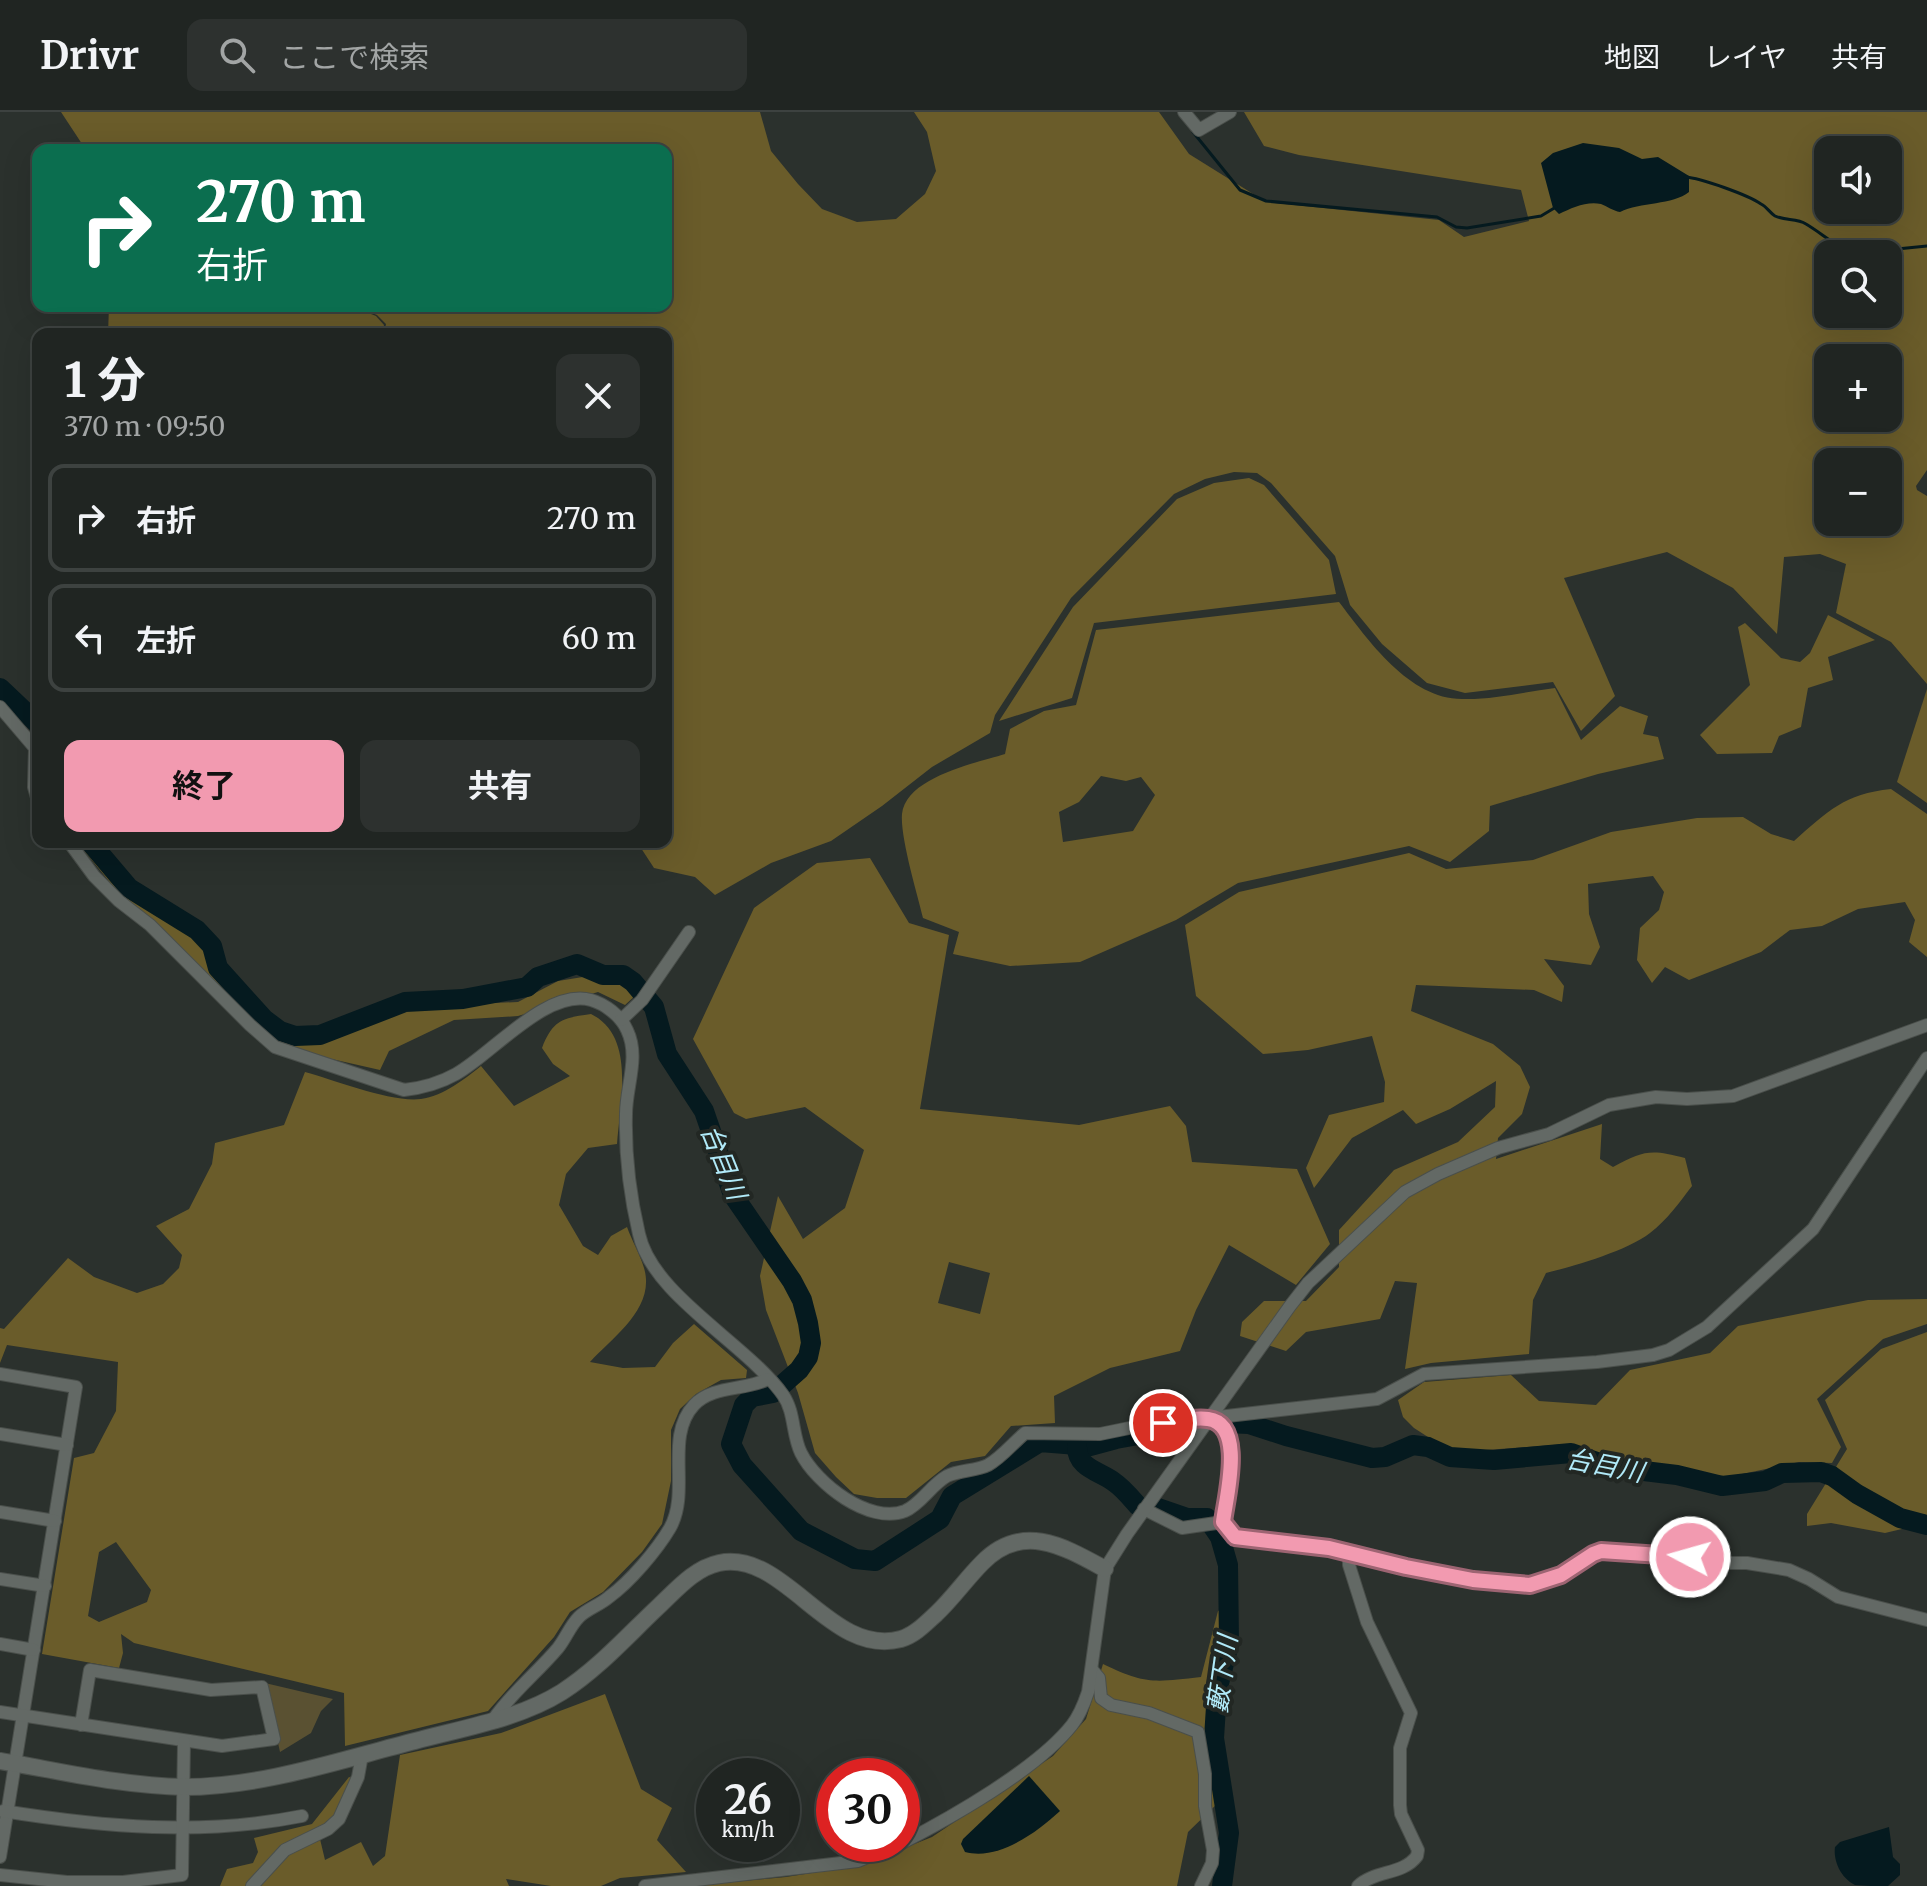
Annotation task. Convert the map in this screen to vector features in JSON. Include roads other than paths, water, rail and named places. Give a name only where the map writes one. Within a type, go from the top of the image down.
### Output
[{"type":"street","points":[[1184,112],[1199,130],[1230,112]]},
{"type":"street","points":[[0,707],[32,744]]},
{"type":"street","points":[[73,848],[94,876],[119,901],[150,925],[275,1047],[404,1090],[421,1088],[457,1074],[523,1022],[570,1000],[591,1000],[621,1020],[631,1040],[633,1056],[626,1112],[627,1141],[639,1235],[645,1253],[677,1294],[784,1396],[800,1452],[812,1468],[842,1499],[872,1511],[894,1513],[907,1510],[947,1476],[988,1465],[1025,1433],[1100,1434],[1139,1426],[1377,1399],[1424,1374],[1597,1362],[1669,1350],[1707,1327],[1813,1229],[1927,1058]]},
{"type":"street","points":[[621,1020],[645,995],[689,932]]},
{"type":"street","points":[[920,1832],[999,1786],[1058,1740],[1081,1711],[1093,1671],[1105,1569],[1207,1419],[1308,1283],[1405,1192],[1498,1148],[1549,1134],[1609,1105],[1656,1097],[1703,1099],[1733,1096],[1927,1025]]},
{"type":"street","points":[[0,1374],[76,1387],[24,1716],[8,1762],[0,1857]]},
{"type":"street","points":[[493,1720],[559,1646],[579,1617],[614,1594],[654,1551],[671,1525],[679,1493],[682,1430],[687,1414],[696,1402],[707,1395],[771,1382]]},
{"type":"street","points":[[1207,1419],[1218,1422],[1231,1438],[1232,1451],[1217,1524]]},
{"type":"street","points":[[0,1434],[67,1445]]},
{"type":"street","points":[[1144,1509],[1182,1528],[1217,1524],[1235,1537],[1349,1552],[1473,1580],[1530,1585],[1561,1575],[1601,1551],[1670,1554],[1720,1563],[1747,1563],[1789,1570],[1838,1597],[1927,1620]]},
{"type":"street","points":[[0,1512],[55,1521]]},
{"type":"street","points":[[8,1762],[141,1784],[182,1787],[241,1783],[493,1720],[561,1693],[603,1659],[687,1579],[718,1563],[735,1562],[763,1572],[840,1627],[873,1641],[905,1638],[946,1604],[983,1562],[997,1550],[1016,1541],[1031,1539],[1071,1550],[1105,1569]]},
{"type":"street","points":[[1349,1552],[1349,1565],[1367,1622],[1411,1713],[1400,1748],[1400,1805],[1401,1814],[1418,1850],[1417,1856],[1407,1866],[1365,1879],[1358,1886]]},
{"type":"street","points":[[0,1579],[45,1586]]},
{"type":"street","points":[[0,1644],[34,1650]]},
{"type":"street","points":[[0,1712],[184,1742],[222,1746],[274,1739],[262,1687],[211,1690],[90,1670],[81,1725]]},
{"type":"street","points":[[1093,1671],[1099,1678],[1101,1698],[1111,1705],[1149,1713],[1198,1732],[1213,1850],[1212,1863],[1201,1886]]},
{"type":"street","points":[[0,1875],[67,1882],[123,1882],[182,1875],[184,1742]]},
{"type":"street","points":[[252,1886],[285,1850],[328,1829],[339,1819],[358,1777],[362,1755]]},
{"type":"street","points":[[4,1811],[84,1823],[182,1829],[230,1827],[302,1816]]},
{"type":"street","points":[[645,1886],[849,1862]]},
{"type":"water","points":[[1583,143],[1619,148],[1642,159],[1658,157],[1689,176],[1689,192],[1674,199],[1620,212],[1590,203],[1559,214],[1553,208],[1541,163],[1553,153]]},
{"type":"water","points":[[1029,1776],[1060,1811],[1029,1836],[1004,1849],[978,1854],[965,1852],[961,1844],[963,1839]]},
{"type":"water","points":[[1889,1827],[1893,1857],[1900,1864],[1900,1875],[1888,1886],[1855,1885],[1850,1882],[1839,1869],[1835,1847],[1840,1842]]},
{"type":"waterway","points":[[1193,132],[1240,190],[1266,201],[1437,217],[1456,227],[1467,228],[1541,216],[1556,207]]},
{"type":"waterway","points":[[1685,177],[1746,196],[1775,216],[1802,222],[1830,240]]},
{"type":"waterway","points":[[1902,248],[1927,246]]},
{"type":"waterway","name":"台目川","points":[[0,688],[32,718]]},
{"type":"waterway","name":"台目川","points":[[95,848],[129,888],[197,930],[212,946],[218,968],[264,1019],[280,1031],[295,1036],[320,1035],[405,1002],[463,999],[527,987],[538,977],[577,964],[603,975],[623,975],[633,982],[654,1007],[667,1054],[704,1111],[733,1195],[802,1300],[811,1343],[808,1357],[799,1370],[773,1393],[752,1397],[744,1405],[731,1444],[742,1465],[801,1531],[855,1559],[875,1561],[940,1519],[952,1496],[1040,1442],[1090,1446],[1194,1425]]},
{"type":"waterway","name":"台目川","points":[[1227,1423],[1249,1424],[1372,1458],[1385,1457],[1413,1445],[1428,1447],[1450,1457],[1494,1460],[1571,1453],[1611,1467],[1677,1475],[1722,1486],[1765,1481],[1782,1473],[1821,1472],[1900,1518],[1927,1525]]},
{"type":"waterway","name":"藪下川","points":[[1077,1447],[1085,1464],[1117,1484],[1138,1506]]},
{"type":"waterway","name":"藪下川","points":[[1155,1507],[1187,1518],[1207,1518],[1220,1537],[1228,1565],[1229,1644],[1217,1691],[1214,1738],[1229,1833],[1222,1886]]}]
